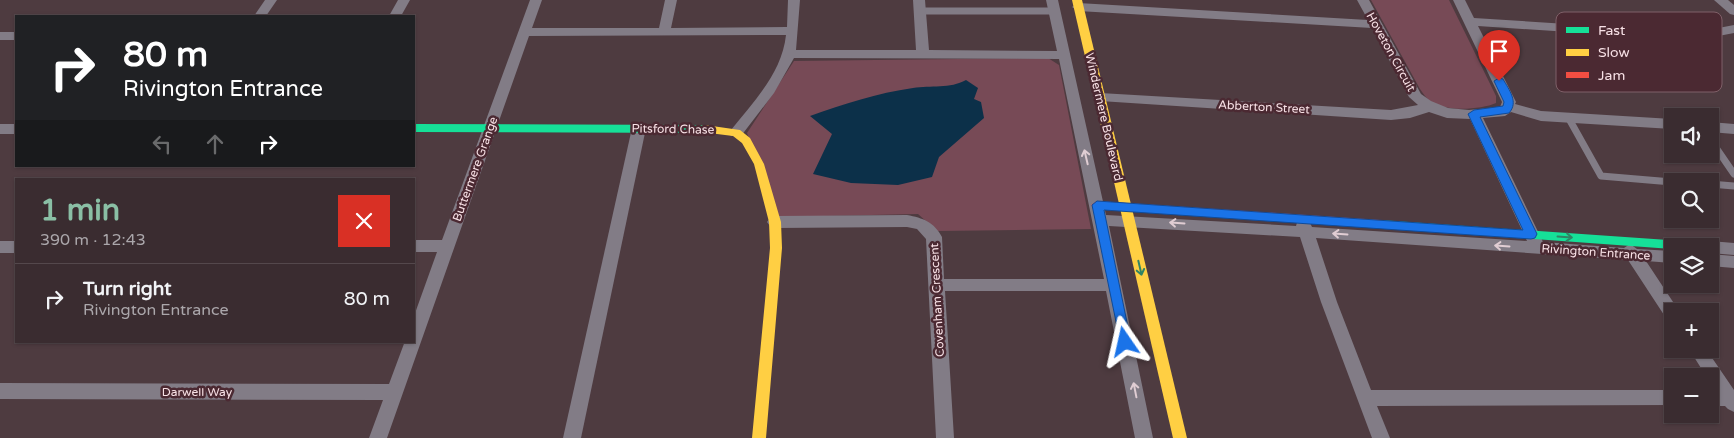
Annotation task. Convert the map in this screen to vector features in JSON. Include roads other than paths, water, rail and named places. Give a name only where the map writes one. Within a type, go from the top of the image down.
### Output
[{"type":"street","points":[[261,15],[271,0]]},
{"type":"street","points":[[396,15],[404,0]]},
{"type":"street","name":"Buttermere Grange","points":[[415,334],[536,0]]},
{"type":"street","points":[[664,31],[670,0]]},
{"type":"street","points":[[759,438],[776,248],[775,222],[759,164],[746,141],[736,133],[772,86],[786,61],[792,31],[794,0]]},
{"type":"street","name":"Hoveton Circuit","points":[[1363,0],[1416,97],[1428,107]]},
{"type":"street","points":[[1428,107],[1447,114],[1474,114],[1505,111],[1508,107],[1507,96],[1459,0]]},
{"type":"street","points":[[1720,0],[1734,11]]},
{"type":"street","points":[[1077,4],[1376,24]]},
{"type":"street","name":"Windermere Boulevard","points":[[1077,4],[1180,438]]},
{"type":"street","points":[[920,6],[923,54]]},
{"type":"street","points":[[1053,6],[1099,213],[1144,438]]},
{"type":"street","points":[[1470,22],[1556,27]]},
{"type":"street","points":[[524,32],[792,31]]},
{"type":"street","points":[[0,36],[15,36]]},
{"type":"street","points":[[788,54],[1063,55]]},
{"type":"street","name":"Abberton Street","points":[[1100,97],[1391,115],[1410,113],[1428,107]]},
{"type":"street","points":[[1508,107],[1541,116],[1664,123]]},
{"type":"street","points":[[1474,114],[1534,241]]},
{"type":"street","points":[[1719,127],[1734,128]]},
{"type":"street","name":"Pitsford Chase","points":[[415,128],[712,129],[736,133]]},
{"type":"street","points":[[572,438],[639,128]]},
{"type":"street","points":[[0,129],[15,129]]},
{"type":"street","name":"Rivington Entrance","points":[[1099,213],[1534,241],[1624,241],[1664,244]]},
{"type":"street","name":"Covenham Crescent","points":[[775,222],[907,221],[922,224],[934,237],[945,438]]},
{"type":"street","points":[[1303,225],[1329,302],[1381,438]]},
{"type":"street","name":"Rivington Entrance","points":[[1534,241],[1633,255],[1664,257]]},
{"type":"street","points":[[1624,241],[1665,303]]},
{"type":"street","points":[[415,246],[447,246]]},
{"type":"street","points":[[0,247],[15,247]]},
{"type":"street","points":[[1719,248],[1734,249]]},
{"type":"street","points":[[1719,261],[1734,262]]},
{"type":"street","points":[[937,285],[1113,284]]},
{"type":"street","name":"Buttermere Grange","points":[[378,438],[412,343]]},
{"type":"street","points":[[1703,358],[1732,401]]},
{"type":"street","name":"Darwell Way","points":[[0,391],[394,392]]},
{"type":"street","points":[[1366,398],[1664,398]]},
{"type":"street","points":[[1719,399],[1732,401]]},
{"type":"lane","points":[[920,6],[1053,6]]},
{"type":"lane","points":[[1568,117],[1600,176],[1664,181]]},
{"type":"lane","points":[[1719,152],[1734,174]]},
{"type":"lane","points":[[1719,185],[1734,186]]},
{"type":"water","points":[[966,80],[978,88],[974,99],[981,102],[984,118],[939,157],[932,177],[898,185],[851,183],[813,174],[832,134],[810,116],[886,93],[920,87],[954,85]]}]
